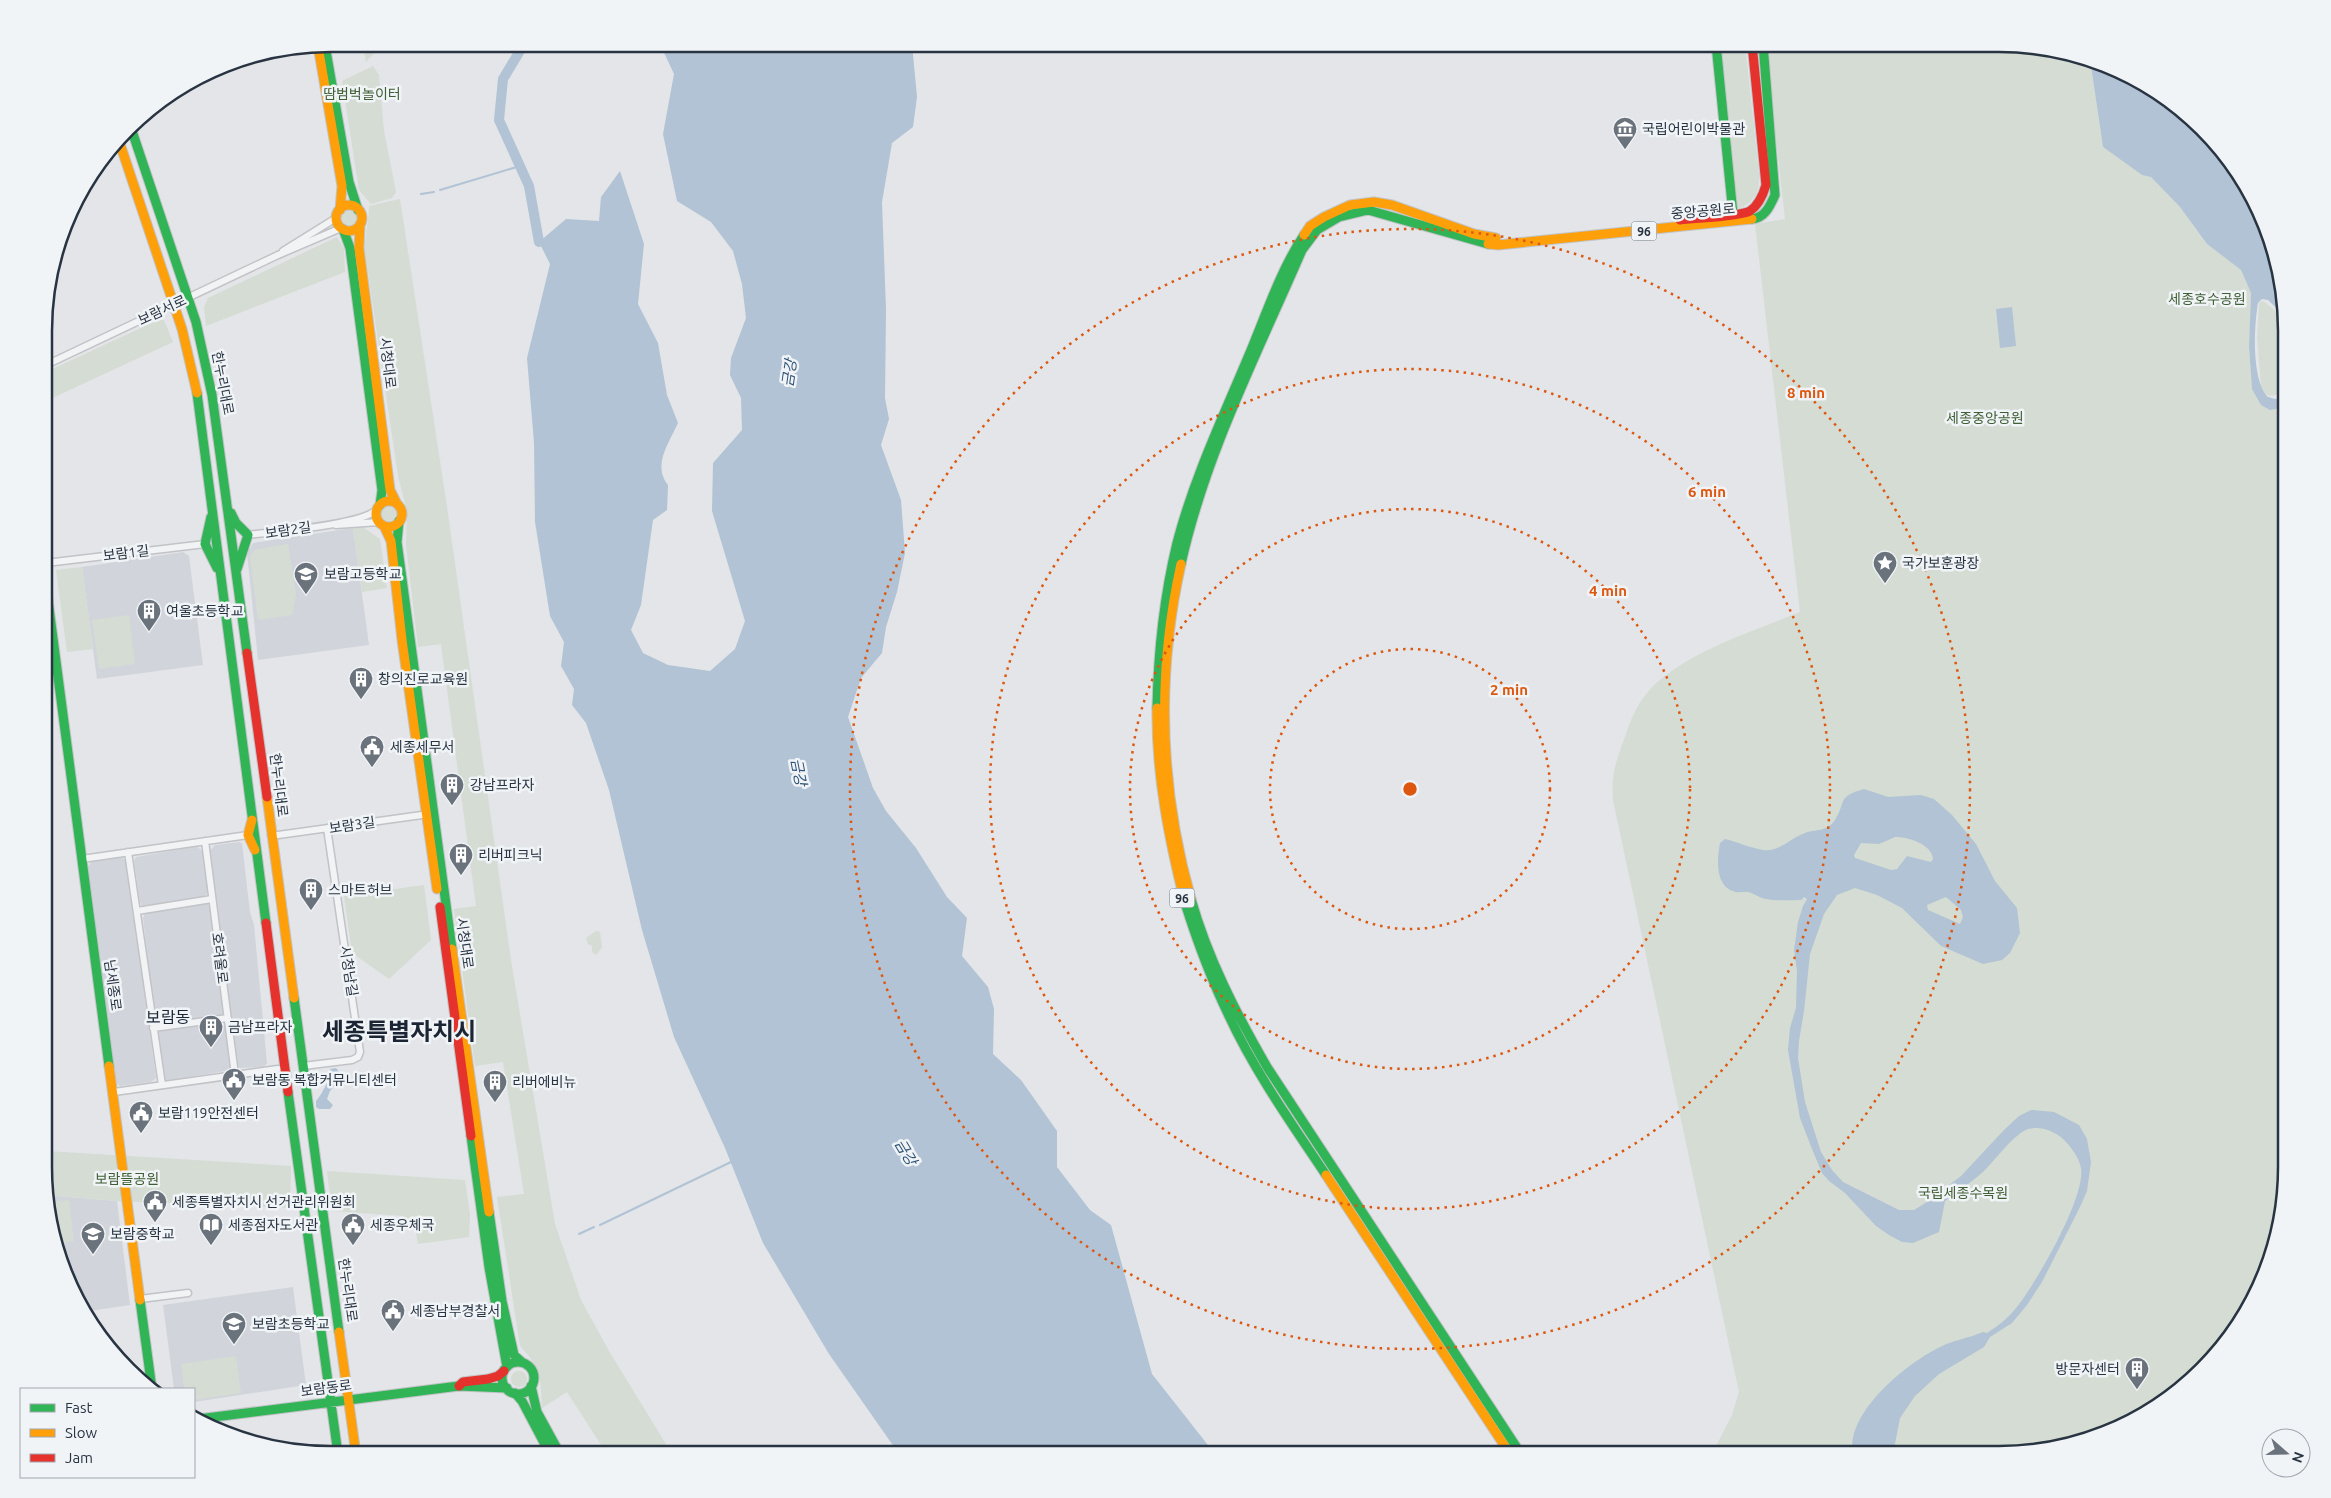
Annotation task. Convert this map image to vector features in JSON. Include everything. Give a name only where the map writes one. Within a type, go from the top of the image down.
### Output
[{"type":"street","points":[[278,254],[342,229],[355,230],[360,224],[361,216],[349,182],[327,52]]},
{"type":"street","points":[[1717,52],[1733,214]]},
{"type":"street","name":"중앙공원로","points":[[1352,208],[1374,202],[1392,206],[1474,234],[1500,239],[1748,212],[1755,207],[1764,195],[1766,185],[1753,52]]},
{"type":"street","name":"중앙공원로","points":[[1352,208],[1388,214],[1481,243],[1498,245],[1756,219],[1768,210],[1775,194],[1763,52]]},
{"type":"street","points":[[319,53],[342,186],[338,214],[342,229]]},
{"type":"street","name":"한누리대로","points":[[133,135],[188,297],[208,373],[219,438],[226,503],[355,1446]]},
{"type":"street","name":"한누리대로","points":[[121,148],[174,304],[198,397],[283,1053],[337,1446]]},
{"type":"street","points":[[278,254],[351,206],[358,210]]},
{"type":"street","name":"96","points":[[1352,208],[1317,230],[1299,249],[1189,500],[1166,595],[1158,647],[1156,732],[1159,783],[1178,882],[1190,924],[1209,974],[1230,1019],[1284,1111],[1505,1446]]},
{"type":"street","name":"시청대로","points":[[360,224],[359,248],[390,490],[397,504]]},
{"type":"street","name":"시청대로","points":[[342,229],[350,248],[382,490],[378,507]]},
{"type":"street","name":"보람서로","points":[[52,361],[278,254]]},
{"type":"street","name":"96","points":[[1286,276],[1198,502],[1184,548],[1174,596],[1166,648],[1163,731],[1173,826],[1198,922],[1217,972],[1238,1016],[1291,1106],[1516,1446]]},
{"type":"street","points":[[388,501],[397,504],[401,512],[399,521],[392,526],[382,524],[377,518],[378,507],[388,501]]},
{"type":"street","points":[[212,503],[205,544],[221,577]]},
{"type":"street","points":[[226,503],[236,523],[248,535],[236,577]]},
{"type":"street","name":"보람2길","points":[[248,535],[327,525],[365,517],[378,507]]},
{"type":"street","name":"시청대로","points":[[399,521],[397,542],[429,814],[502,1301],[514,1355],[523,1363]]},
{"type":"street","name":"시청대로","points":[[382,524],[391,541],[489,1267],[505,1369]]},
{"type":"street","name":"보람2길","points":[[327,525],[382,524]]},
{"type":"street","name":"보람1길","points":[[52,562],[205,544]]},
{"type":"street","name":"남세종로","points":[[52,631],[151,1379]]},
{"type":"street","points":[[253,813],[248,835],[259,858]]},
{"type":"street","name":"보람3길","points":[[271,836],[429,814]]},
{"type":"street","name":"시청남길","points":[[303,1066],[352,1060],[358,1057],[360,1052],[327,828]]},
{"type":"street","points":[[82,859],[248,835]]},
{"type":"street","name":"호려울로","points":[[205,841],[235,1075]]},
{"type":"street","points":[[128,852],[162,1085]]},
{"type":"street","points":[[137,911],[212,899]]},
{"type":"street","points":[[153,1028],[228,1018]]},
{"type":"street","points":[[278,1069],[282,1062],[283,1053]]},
{"type":"street","points":[[114,1092],[278,1069]]},
{"type":"street","points":[[278,1069],[288,1081]]},
{"type":"street","points":[[140,1299],[188,1293]]},
{"type":"street","points":[[531,1386],[524,1392],[511,1391],[500,1386],[464,1388],[459,1386],[463,1382],[498,1376],[514,1363],[523,1363],[533,1372],[531,1397],[556,1446]]},
{"type":"street","points":[[505,1369],[502,1380],[522,1401],[546,1446]]},
{"type":"street","name":"보람동로","points":[[209,1418],[349,1398],[459,1386]]},
{"type":"shaded area","name":"보람고등학교","points":[[353,528],[369,645],[258,660],[247,553],[253,543]]},
{"type":"shaded area","points":[[183,552],[189,556],[203,665],[97,679],[82,567]]},
{"type":"shaded area","points":[[242,843],[250,912],[254,925],[267,1063],[264,1067],[240,1068],[237,1065],[210,851],[215,845]]},
{"type":"shaded area","points":[[198,847],[203,852],[208,893],[203,897],[142,906],[134,861],[136,857]]},
{"type":"shaded area","points":[[123,858],[127,863],[156,1078],[151,1082],[120,1086],[116,1083],[87,868],[92,861]]},
{"type":"shaded area","points":[[207,903],[211,908],[224,1013],[219,1016],[158,1025],[155,1022],[143,918],[145,913]]},
{"type":"shaded area","points":[[220,1022],[225,1026],[230,1068],[225,1071],[166,1081],[162,1077],[157,1033],[161,1029]]},
{"type":"shaded area","name":"보람중학교","points":[[54,1196],[117,1201],[130,1305],[93,1311],[81,1290],[67,1256],[58,1221]]},
{"type":"shaded area","name":"보람초등학교","points":[[293,1287],[306,1385],[195,1402],[195,1388],[174,1388],[163,1305]]},
{"type":"green space","points":[[364,52],[375,52],[366,62]]},
{"type":"green space","points":[[1719,52],[1746,52],[1759,181],[1755,196],[1747,204],[1736,210]]},
{"type":"green space","points":[[1767,52],[2000,52],[2054,58],[2091,68],[2103,147],[2142,175],[2151,177],[2180,207],[2207,244],[2241,270],[2251,293],[2249,347],[2252,389],[2278,410],[2278,1185],[2273,1221],[2264,1256],[2250,1290],[2232,1322],[2197,1364],[2155,1399],[2123,1417],[2089,1431],[2054,1440],[2000,1446],[1716,1446],[1732,1415],[1739,1392],[1613,800],[1613,783],[1617,761],[1634,714],[1643,698],[1661,679],[1678,667],[1718,645],[1800,612],[1755,224],[1785,219]]},
{"type":"green space","name":"땀범벅놀이터","points":[[373,66],[379,75],[384,131],[396,192],[392,198],[371,204],[359,190],[342,81]]},
{"type":"green space","points":[[400,199],[447,507],[511,960],[555,1224],[581,1300],[609,1351],[667,1446],[602,1446],[567,1392],[542,1408],[538,1374],[532,1360],[520,1346],[497,1197],[524,1194],[503,1062],[475,1066],[454,909],[476,906],[441,644],[418,647],[406,545],[407,511],[398,476],[365,252],[369,206]]},
{"type":"green space","points":[[349,210],[355,212],[357,218],[355,224],[349,226],[343,224],[341,218],[343,212]]},
{"type":"green space","points":[[337,237],[344,249],[345,272],[206,326],[204,307],[208,298]]},
{"type":"green space","name":"세종호수공원","points":[[2263,301],[2278,313],[2278,395],[2270,396],[2266,394],[2261,386],[2257,337],[2259,303]]},
{"type":"green space","points":[[158,320],[164,320],[173,342],[52,398],[52,369]]},
{"type":"green space","points":[[389,506],[395,508],[397,514],[395,520],[389,522],[383,520],[381,514],[383,508]]},
{"type":"green space","points":[[363,527],[380,539],[387,588],[362,592],[353,528]]},
{"type":"green space","points":[[288,544],[296,594],[292,615],[258,620],[250,557],[254,550]]},
{"type":"green space","points":[[82,567],[93,649],[67,652],[56,570]]},
{"type":"green space","points":[[129,615],[135,664],[99,669],[92,620]]},
{"type":"green space","points":[[424,885],[431,940],[389,979],[352,953],[344,896]]},
{"type":"green space","points":[[596,931],[600,932],[602,947],[596,955],[592,952],[592,946],[588,944],[586,938]]},
{"type":"green space","name":"보람뜰공원","points":[[52,1151],[291,1166],[290,1208],[117,1201],[54,1196]]},
{"type":"green space","points":[[327,1171],[465,1180],[470,1214],[469,1237],[418,1244],[415,1226],[403,1216],[332,1211]]},
{"type":"green space","points":[[69,1200],[74,1241],[63,1242],[55,1202]]},
{"type":"green space","points":[[236,1356],[241,1393],[195,1400],[195,1388],[184,1388],[181,1364]]},
{"type":"green space","points":[[519,1371],[525,1373],[527,1379],[525,1385],[519,1387],[513,1385],[511,1379],[513,1373]]},
{"type":"water","name":"금강","points":[[664,52],[913,52],[917,97],[913,127],[892,143],[882,202],[886,309],[885,398],[889,419],[881,445],[901,500],[905,553],[897,592],[886,627],[882,653],[861,678],[848,717],[873,788],[886,811],[916,848],[947,897],[967,918],[962,956],[988,987],[994,1009],[993,1054],[1021,1080],[1057,1131],[1057,1167],[1090,1210],[1111,1225],[1152,1374],[1209,1446],[893,1446],[829,1354],[763,1243],[725,1148],[674,1037],[642,930],[609,790],[586,723],[572,705],[574,689],[561,666],[564,642],[550,616],[535,522],[534,443],[527,358],[550,264],[539,242],[566,219],[599,221],[601,197],[620,171],[644,244],[638,304],[658,343],[667,395],[678,423],[662,462],[663,477],[668,485],[667,510],[653,520],[641,605],[631,630],[643,653],[668,665],[710,671],[735,649],[745,621],[712,511],[713,463],[742,430],[741,398],[730,375],[731,358],[746,318],[742,284],[733,251],[711,222],[677,201],[663,134],[674,74]]},
{"type":"water","points":[[2091,68],[2123,81],[2170,110],[2197,134],[2232,176],[2257,224],[2273,277],[2278,309],[2268,300],[2262,299],[2258,303],[2255,325],[2255,352],[2256,366],[2263,389],[2268,397],[2278,398],[2278,409],[2270,410],[2261,405],[2252,389],[2249,347],[2251,293],[2241,270],[2207,244],[2180,207],[2151,177],[2142,175],[2103,147]]},
{"type":"water","points":[[2012,307],[2016,346],[2000,348],[1996,309]]},
{"type":"water","points":[[1864,789],[1888,797],[1921,795],[1934,799],[1952,815],[1976,844],[1995,881],[2017,908],[2020,933],[2010,953],[2002,960],[1983,964],[1941,946],[1902,908],[1877,895],[1855,888],[1837,895],[1824,914],[1810,954],[1798,1058],[1805,1102],[1821,1152],[1832,1170],[1843,1182],[1899,1210],[1914,1210],[1961,1176],[2004,1130],[2019,1116],[2031,1110],[2054,1112],[2079,1125],[2087,1139],[2091,1162],[2087,1191],[2080,1207],[2042,1282],[2027,1305],[2012,1323],[1990,1337],[1984,1347],[1939,1374],[1915,1396],[1900,1418],[1895,1446],[1853,1446],[1853,1438],[1859,1422],[1868,1406],[1896,1377],[1926,1355],[1951,1343],[1983,1332],[1987,1333],[2013,1312],[2035,1280],[2068,1219],[2076,1199],[2081,1168],[2074,1152],[2059,1136],[2042,1129],[2028,1129],[2017,1136],[1979,1175],[1945,1201],[1939,1232],[1913,1243],[1902,1242],[1876,1226],[1845,1193],[1822,1173],[1800,1118],[1788,1050],[1790,1028],[1796,1008],[1797,971],[1794,950],[1798,922],[1807,899],[1804,897],[1801,900],[1770,900],[1748,892],[1733,891],[1727,888],[1720,877],[1718,856],[1720,843],[1725,839],[1758,849],[1769,850],[1780,847],[1805,833],[1829,827],[1839,814],[1844,800],[1849,795]],"holes":[[[1895,837],[1906,838],[1924,845],[1932,854],[1933,859],[1931,862],[1907,856],[1897,869],[1891,870],[1855,858],[1854,855],[1861,843],[1879,844]],[[1946,897],[1961,910],[1963,917],[1960,924],[1928,910],[1927,905]]]},
{"type":"water","points":[[336,1068],[339,1072],[339,1081],[330,1091],[327,1099],[333,1105],[330,1109],[319,1109],[316,1107],[316,1101],[328,1081],[330,1069]]},
{"type":"waterway","points":[[519,52],[503,79],[499,120],[529,186],[539,242]]},
{"type":"waterway","points":[[440,190],[520,166]]},
{"type":"waterway","points":[[421,194],[434,192]]},
{"type":"waterway","points":[[600,1225],[731,1162]]},
{"type":"waterway","points":[[579,1234],[594,1227]]},
{"type":"traffic: fast","points":[[326,52],[349,182],[358,210]]},
{"type":"traffic: fast","points":[[1717,52],[1733,214]]},
{"type":"traffic: fast","points":[[1752,219],[1764,214],[1775,195],[1764,52]]},
{"type":"traffic: fast","points":[[133,135],[196,322],[212,395],[247,653]]},
{"type":"traffic: fast","points":[[1181,564],[1191,523],[1204,483],[1234,404],[1302,250],[1317,230],[1339,217],[1368,210],[1488,244]]},
{"type":"traffic: fast","points":[[343,229],[350,248],[382,490],[380,505]]},
{"type":"traffic: fast","points":[[1157,708],[1160,645],[1165,604],[1172,563],[1184,519],[1210,448],[1274,294],[1295,249],[1304,235]]},
{"type":"traffic: fast","points":[[197,393],[266,923]]},
{"type":"traffic: fast","points":[[231,513],[236,523],[248,535],[237,569]]},
{"type":"traffic: fast","points":[[211,517],[205,544],[217,568]]},
{"type":"traffic: fast","points":[[399,521],[397,542],[452,949]]},
{"type":"traffic: fast","points":[[52,631],[109,1066]]},
{"type":"traffic: fast","points":[[1191,899],[1214,964],[1244,1026],[1267,1067],[1516,1446]]},
{"type":"traffic: fast","points":[[1185,903],[1210,974],[1239,1037],[1274,1097],[1326,1175]]},
{"type":"traffic: fast","points":[[294,998],[339,1332]]},
{"type":"traffic: fast","points":[[288,1092],[337,1446]]},
{"type":"traffic: fast","points":[[471,1136],[489,1267],[507,1367]]},
{"type":"traffic: fast","points":[[489,1212],[502,1301],[514,1355],[523,1363]]},
{"type":"traffic: fast","points":[[140,1300],[151,1379]]},
{"type":"traffic: fast","points":[[518,1362],[529,1367],[534,1378],[529,1389],[518,1394],[507,1389],[502,1378],[507,1367],[518,1362]]},
{"type":"traffic: fast","points":[[209,1418],[459,1386],[507,1388]]},
{"type":"traffic: fast","points":[[531,1386],[537,1412],[556,1446]]},
{"type":"traffic: fast","points":[[515,1393],[522,1401],[546,1446]]},
{"type":"traffic: slow","points":[[319,53],[342,186],[340,210]]},
{"type":"traffic: slow","points":[[121,148],[182,329],[197,393]]},
{"type":"traffic: slow","points":[[1304,235],[1310,226],[1324,217],[1350,205],[1374,202],[1392,205],[1474,234],[1496,238]]},
{"type":"traffic: slow","points":[[349,205],[358,209],[362,218],[358,227],[349,231],[340,227],[336,218],[340,209],[349,205]]},
{"type":"traffic: slow","points":[[1488,244],[1498,245],[1752,219]]},
{"type":"traffic: slow","points":[[360,224],[359,248],[390,490],[397,504]]},
{"type":"traffic: slow","points":[[389,501],[398,505],[402,514],[398,523],[389,527],[380,523],[376,514],[380,505],[389,501]]},
{"type":"traffic: slow","points":[[384,526],[391,541],[402,640],[437,889]]},
{"type":"traffic: slow","points":[[1181,564],[1168,648],[1165,732],[1173,816],[1191,899]]},
{"type":"traffic: slow","points":[[1157,708],[1161,782],[1185,903]]},
{"type":"traffic: slow","points":[[267,797],[294,998]]},
{"type":"traffic: slow","points":[[252,820],[248,835],[255,850]]},
{"type":"traffic: slow","points":[[452,949],[489,1212]]},
{"type":"traffic: slow","points":[[109,1066],[140,1300]]},
{"type":"traffic: slow","points":[[1326,1175],[1505,1446]]},
{"type":"traffic: slow","points":[[339,1332],[355,1446]]},
{"type":"traffic: jam","points":[[1680,220],[1744,213],[1756,206],[1764,192],[1766,185],[1753,52]]},
{"type":"traffic: jam","points":[[247,653],[267,797]]},
{"type":"traffic: jam","points":[[440,907],[471,1136]]},
{"type":"traffic: jam","points":[[266,923],[288,1092]]},
{"type":"traffic: jam","points":[[459,1386],[463,1382],[498,1376],[504,1371]]},
{"type":"place","name":"국립어린이박물관","points":[[1625,150]]},
{"type":"place","name":"국가보훈광장","points":[[1885,584]]},
{"type":"place","name":"보람고등학교","points":[[306,595]]},
{"type":"place","name":"여울초등학교","points":[[149,632]]},
{"type":"place","name":"창의진로교육원","points":[[361,700]]},
{"type":"place","name":"세종세무서","points":[[372,768]]},
{"type":"place","name":"강남프라자","points":[[452,806]]},
{"type":"place","name":"리버피크닉","points":[[461,876]]},
{"type":"place","name":"스마트허브","points":[[311,911]]},
{"type":"place","name":"금남프라자","points":[[211,1048]]},
{"type":"place","name":"보람동 복합커뮤니티센터","points":[[234,1101]]},
{"type":"place","name":"리버에비뉴","points":[[495,1103]]},
{"type":"place","name":"보람119안전센터","points":[[141,1134]]},
{"type":"place","name":"세종특별자치시 선거관리위원회","points":[[155,1223]]},
{"type":"place","name":"세종점자도서관","points":[[211,1246]]},
{"type":"place","name":"세종우체국","points":[[353,1246]]},
{"type":"place","name":"보람중학교","points":[[93,1255]]},
{"type":"place","name":"세종남부경찰서","points":[[393,1332]]},
{"type":"place","name":"보람초등학교","points":[[234,1345]]},
{"type":"place","name":"방문자센터","points":[[2137,1390]]},
{"type":"district","name":"보람동","points":[[168,1017]]},
{"type":"district","name":"세종특별자치시","points":[[399,1031]]},
{"type":"park label","name":"세종중앙공원","points":[[1985,418]]},
{"type":"park label","name":"국립세종수목원","points":[[1963,1193]]}]
